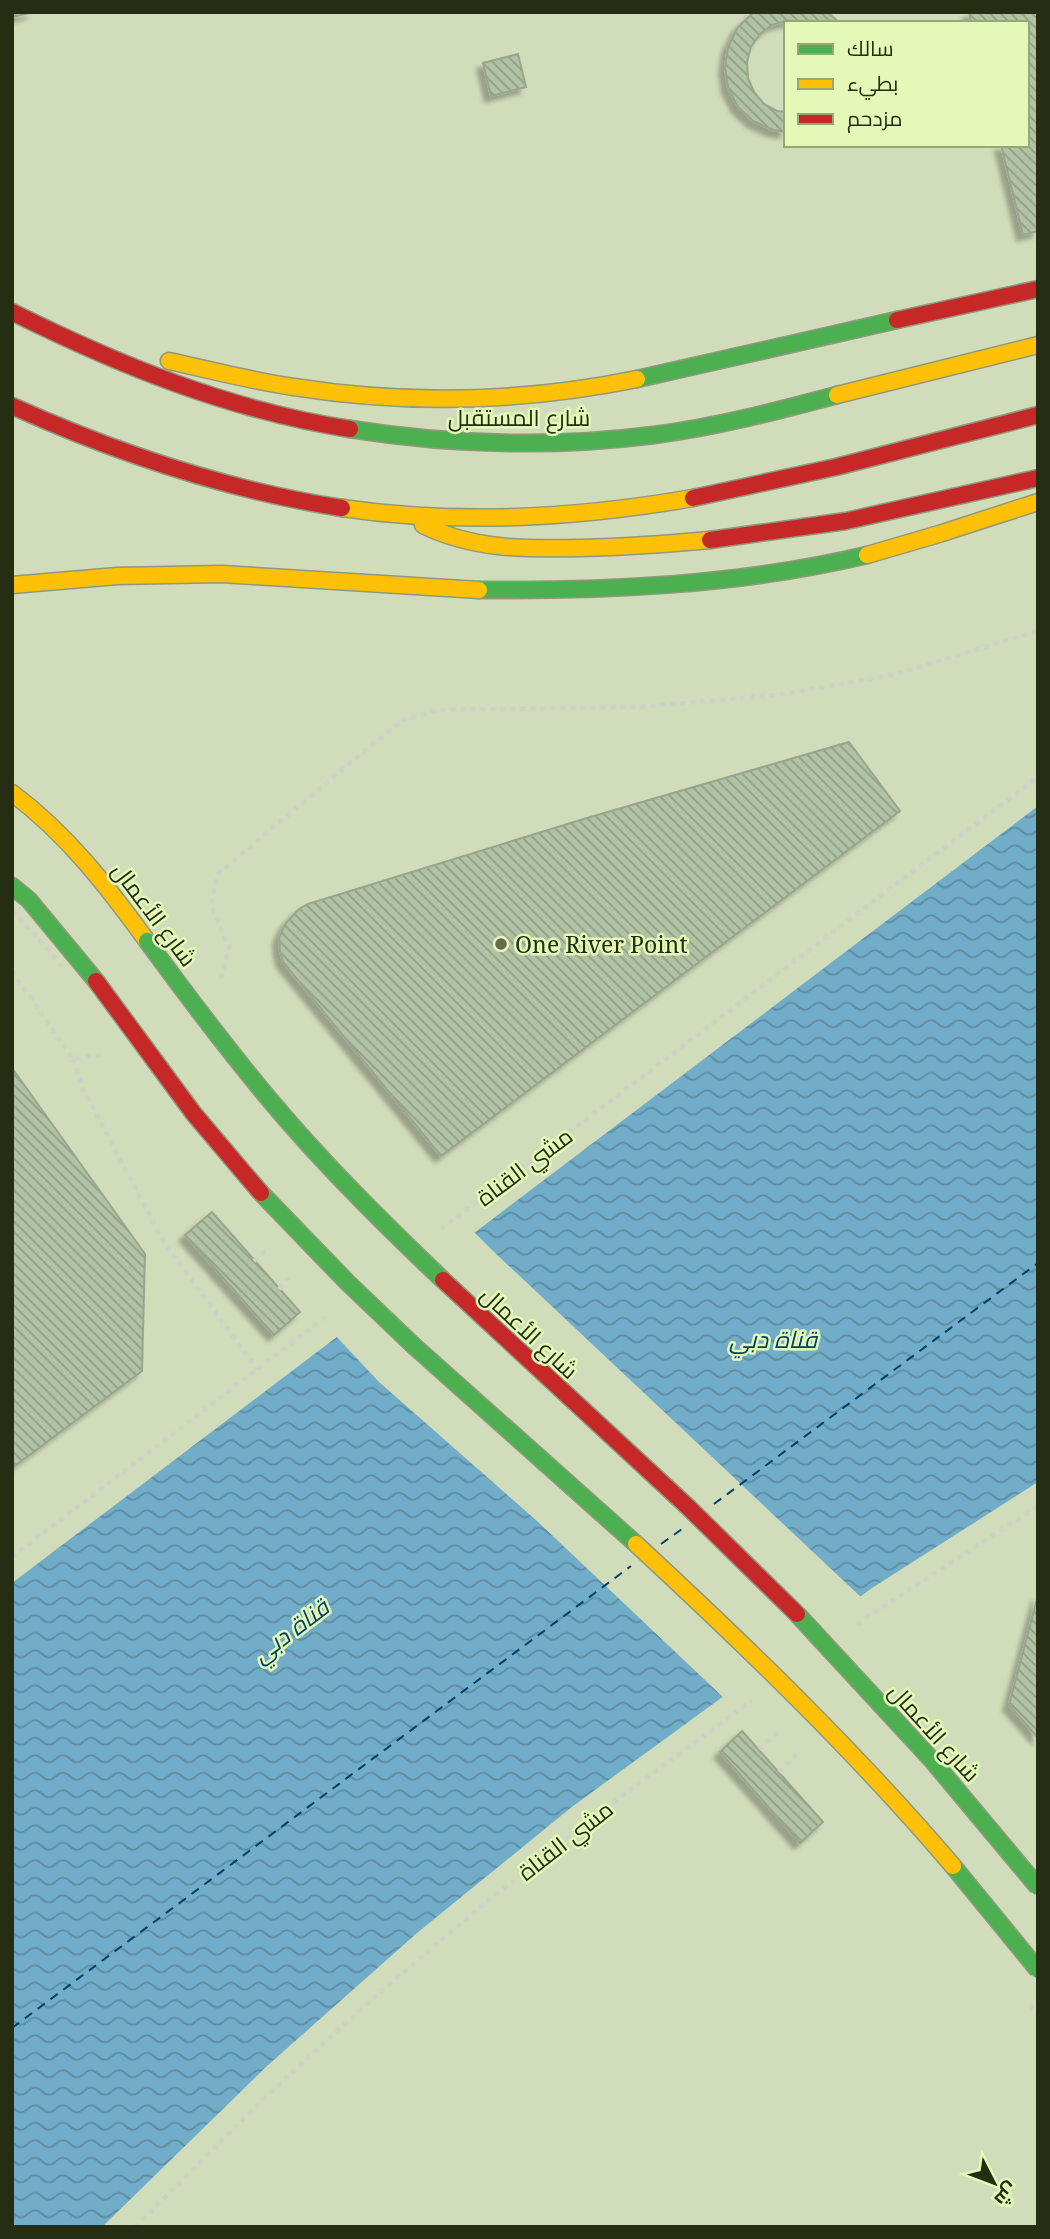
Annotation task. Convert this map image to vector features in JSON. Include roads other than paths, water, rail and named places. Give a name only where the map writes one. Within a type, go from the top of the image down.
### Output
[{"type":"street","points":[[60,338],[292,387],[364,395],[473,399],[582,390],[653,378],[1038,289]]},
{"type":"street","name":"شارع المستقبل","points":[[12,312],[60,338],[144,374],[230,403],[319,425],[410,438],[471,443],[531,444],[652,435],[712,425],[1038,345]]},
{"type":"street","points":[[12,406],[127,454],[226,485],[286,499],[406,515],[484,516],[637,506],[713,494],[1038,415]]},
{"type":"street","points":[[406,515],[430,529],[480,546],[507,549],[642,546],[744,536],[845,521],[1038,478]]},
{"type":"street","points":[[12,585],[97,577],[194,574],[291,577],[382,586],[466,590],[685,583],[738,578],[842,560],[932,537],[1038,502]]},
{"type":"street","name":"شارع الأعمال","points":[[12,793],[56,829],[87,860],[244,1070],[324,1162],[447,1286],[741,1557],[834,1653],[924,1752],[1038,1887]]},
{"type":"street","points":[[12,886],[29,900],[96,981],[198,1119],[264,1196],[397,1331],[620,1530],[793,1694],[906,1811],[1038,1970]]},
{"type":"water","name":"قناة دبي","points":[[1038,806],[1038,1482],[872,1588],[573,1806],[417,1933],[267,2066],[102,2227],[12,2227],[12,1583]]},
{"type":"place","name":"One River Point","points":[[501,944]]}]
